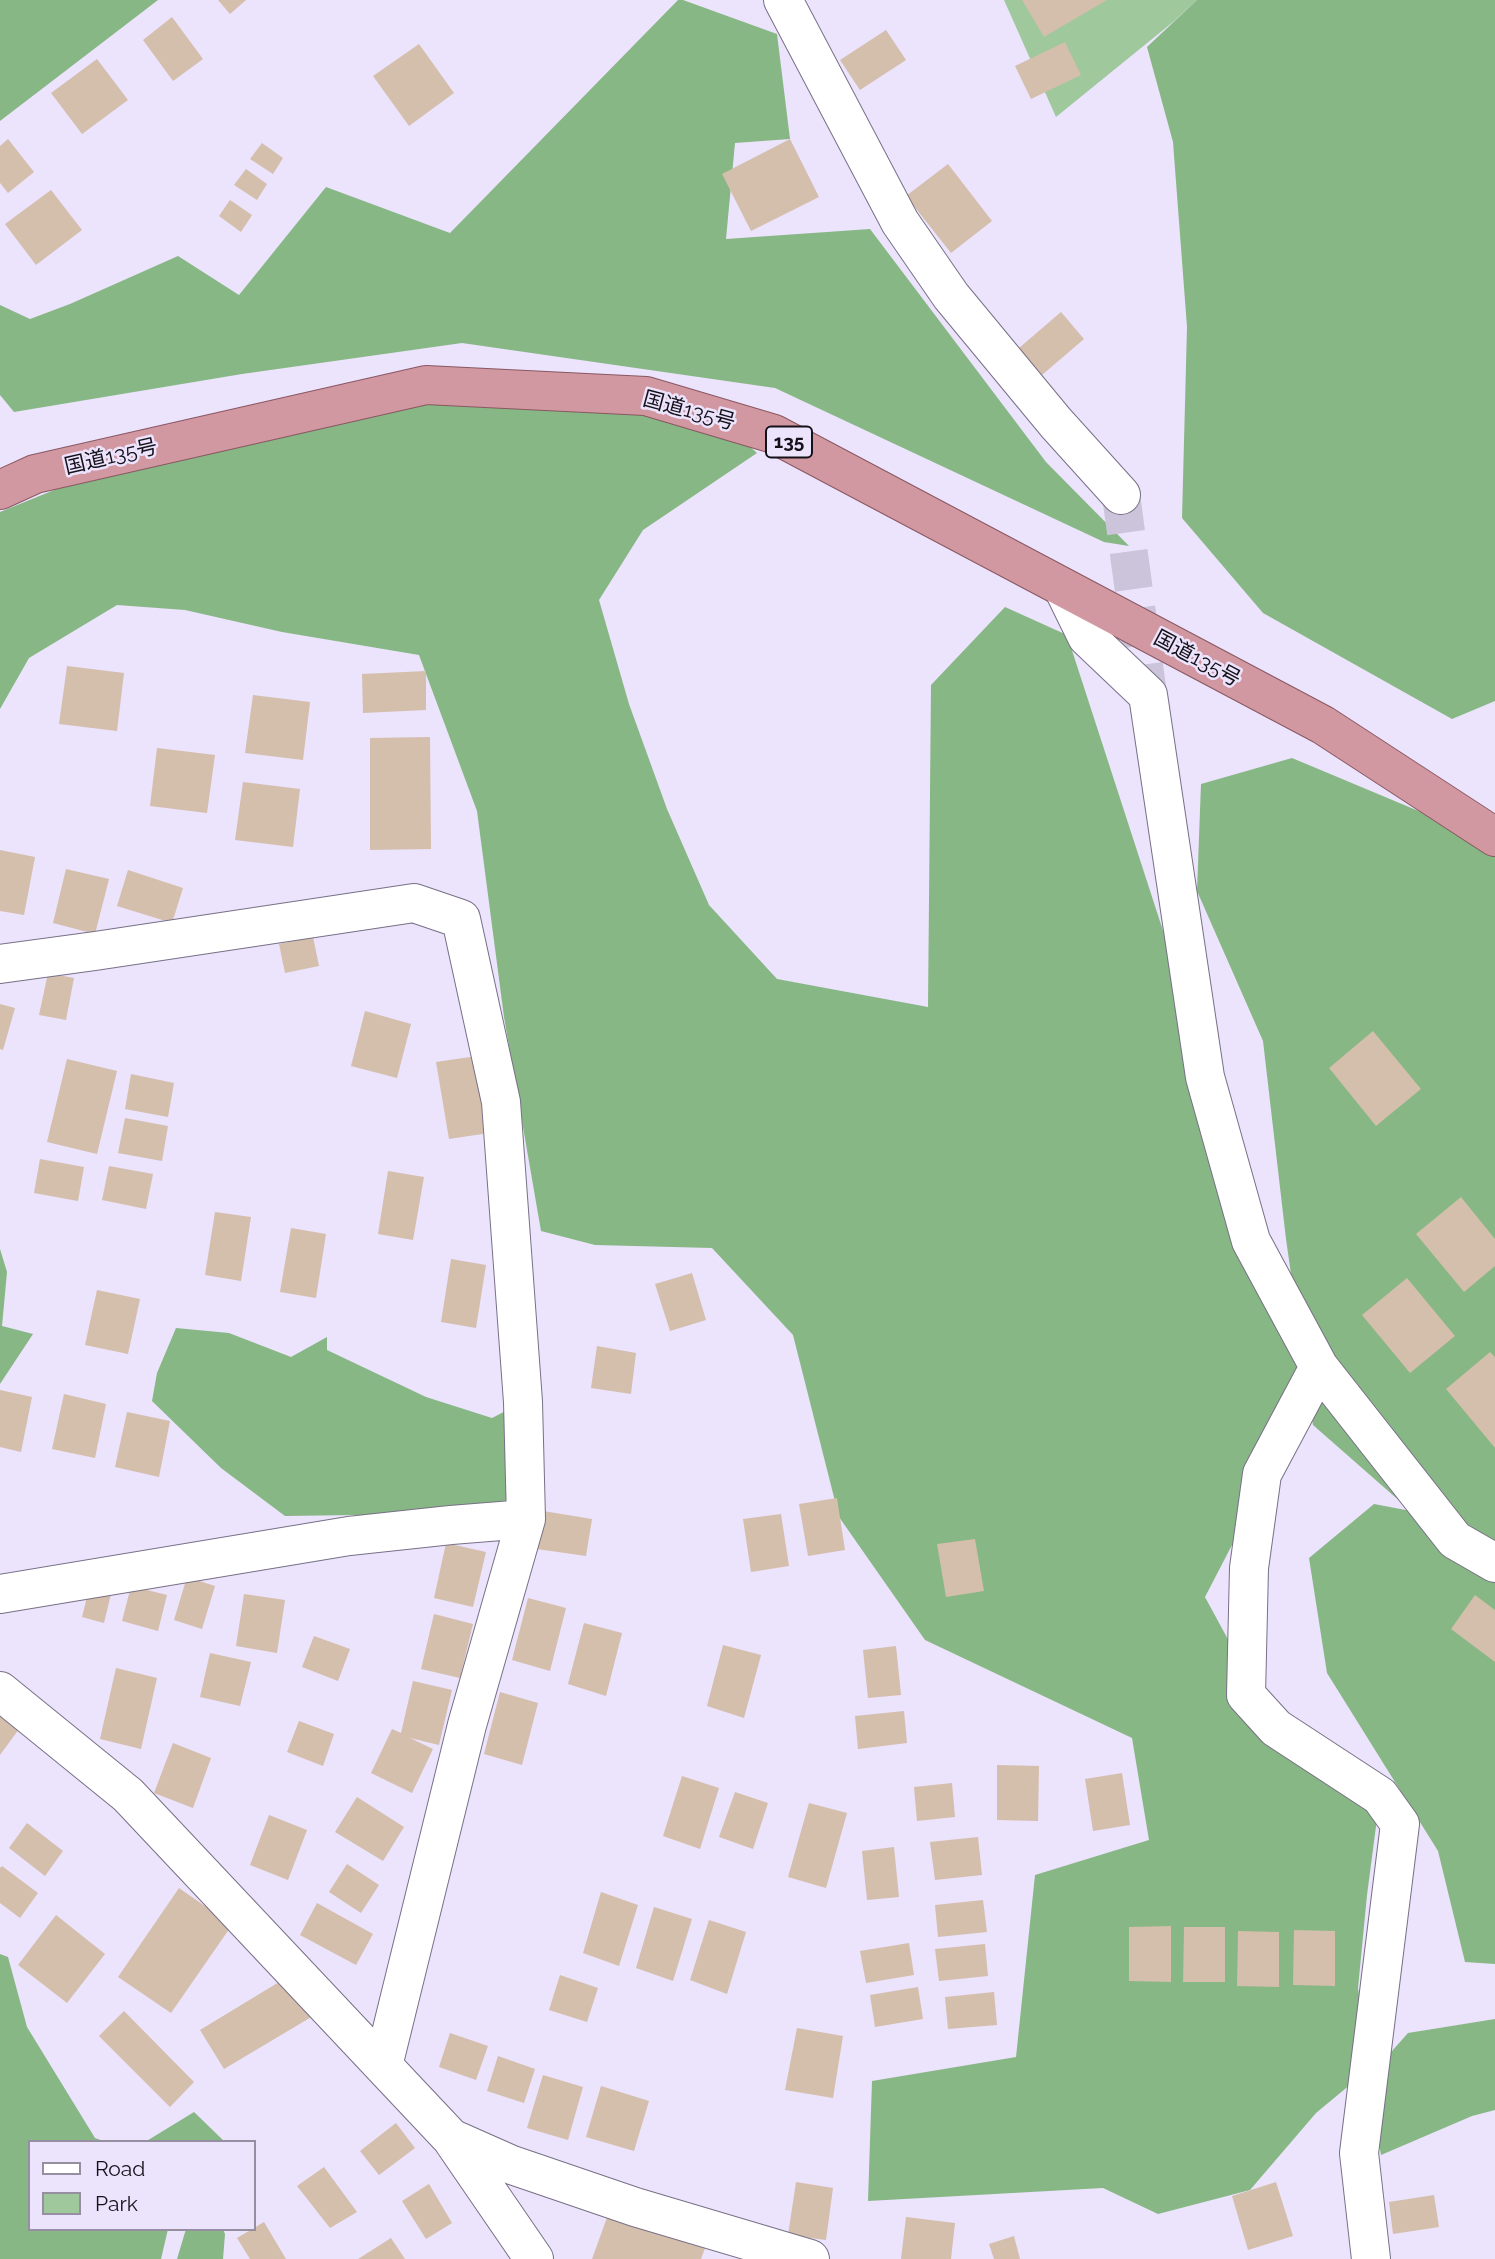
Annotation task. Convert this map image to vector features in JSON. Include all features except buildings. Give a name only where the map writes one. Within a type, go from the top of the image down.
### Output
[{"type":"highway","name":"国道135号","points":[[0,490],[36,474],[426,385],[646,396],[774,434],[1323,725],[1495,837]]},
{"type":"street","points":[[783,0],[900,222],[951,296],[1056,423],[1121,495]]},
{"type":"street","points":[[1063,588],[1087,637],[1148,695],[1205,1077],[1251,1241],[1319,1367],[1455,1540],[1495,1563]]},
{"type":"street","points":[[0,964],[414,903],[461,919],[501,1102],[523,1402],[526,1520],[467,1724],[383,2066]]},
{"type":"street","points":[[1319,1367],[1262,1474],[1249,1568],[1246,1695],[1276,1728],[1380,1796],[1399,1824],[1359,2153],[1371,2259]]},
{"type":"street","points":[[0,1594],[349,1536],[526,1520]]},
{"type":"street","points":[[0,1691],[128,1795],[451,2138],[534,2259]]},
{"type":"street","points":[[451,2138],[512,2165],[622,2203],[810,2259]]},
{"type":"green space","points":[[0,0],[158,0],[0,121]]},
{"type":"green space","points":[[678,0],[777,34],[790,139],[735,143],[726,239],[870,229],[1046,462],[1129,546],[1104,542],[775,388],[462,343],[242,374],[14,412],[0,395],[0,305],[30,319],[178,256],[239,295],[326,187],[450,233]]},
{"type":"green space","points":[[1004,0],[1197,0],[1056,117]]},
{"type":"green space","points":[[1197,0],[1495,0],[1495,701],[1452,719],[1263,613],[1182,518],[1187,327],[1173,142],[1147,47]]},
{"type":"green space","points":[[380,396],[717,417],[757,453],[643,530],[599,600],[629,704],[667,809],[709,905],[777,979],[928,1007],[931,685],[1005,607],[1067,635],[1304,1365],[1263,1041],[1197,891],[1201,784],[1292,758],[1495,843],[1495,1964],[1465,1962],[1438,1851],[1327,1673],[1309,1558],[1374,1504],[1411,1511],[1313,1425],[1308,1390],[1205,1597],[1276,1728],[1380,1796],[1358,1988],[1369,2069],[1316,2113],[1250,2190],[1158,2214],[1103,2188],[868,2201],[872,2081],[1016,2057],[1035,1875],[1149,1840],[1132,1738],[925,1640],[839,1517],[793,1335],[712,1248],[595,1245],[541,1231],[504,1017],[477,811],[419,655],[282,632],[185,610],[117,605],[29,658],[0,709],[0,512],[165,445]]},
{"type":"green space","points":[[0,1249],[7,1272],[2,1326],[33,1334],[0,1384]]},
{"type":"green space","points":[[176,1328],[229,1333],[291,1357],[327,1337],[327,1350],[426,1397],[492,1418],[523,1402],[526,1519],[285,1516],[221,1468],[152,1401],[157,1373]]},
{"type":"green space","points":[[0,1954],[8,1957],[27,2027],[95,2138],[100,2140],[28,2140],[28,2231],[168,2231],[161,2259],[0,2259]]},
{"type":"green space","points":[[1495,2019],[1495,2110],[1472,2116],[1381,2155],[1368,2078],[1408,2033]]},
{"type":"green space","points":[[194,2112],[223,2140],[148,2140]]},
{"type":"green space","points":[[185,2231],[224,2231],[223,2259],[177,2259]]},
{"type":"tunnel","points":[[1121,495],[1148,695]]}]
